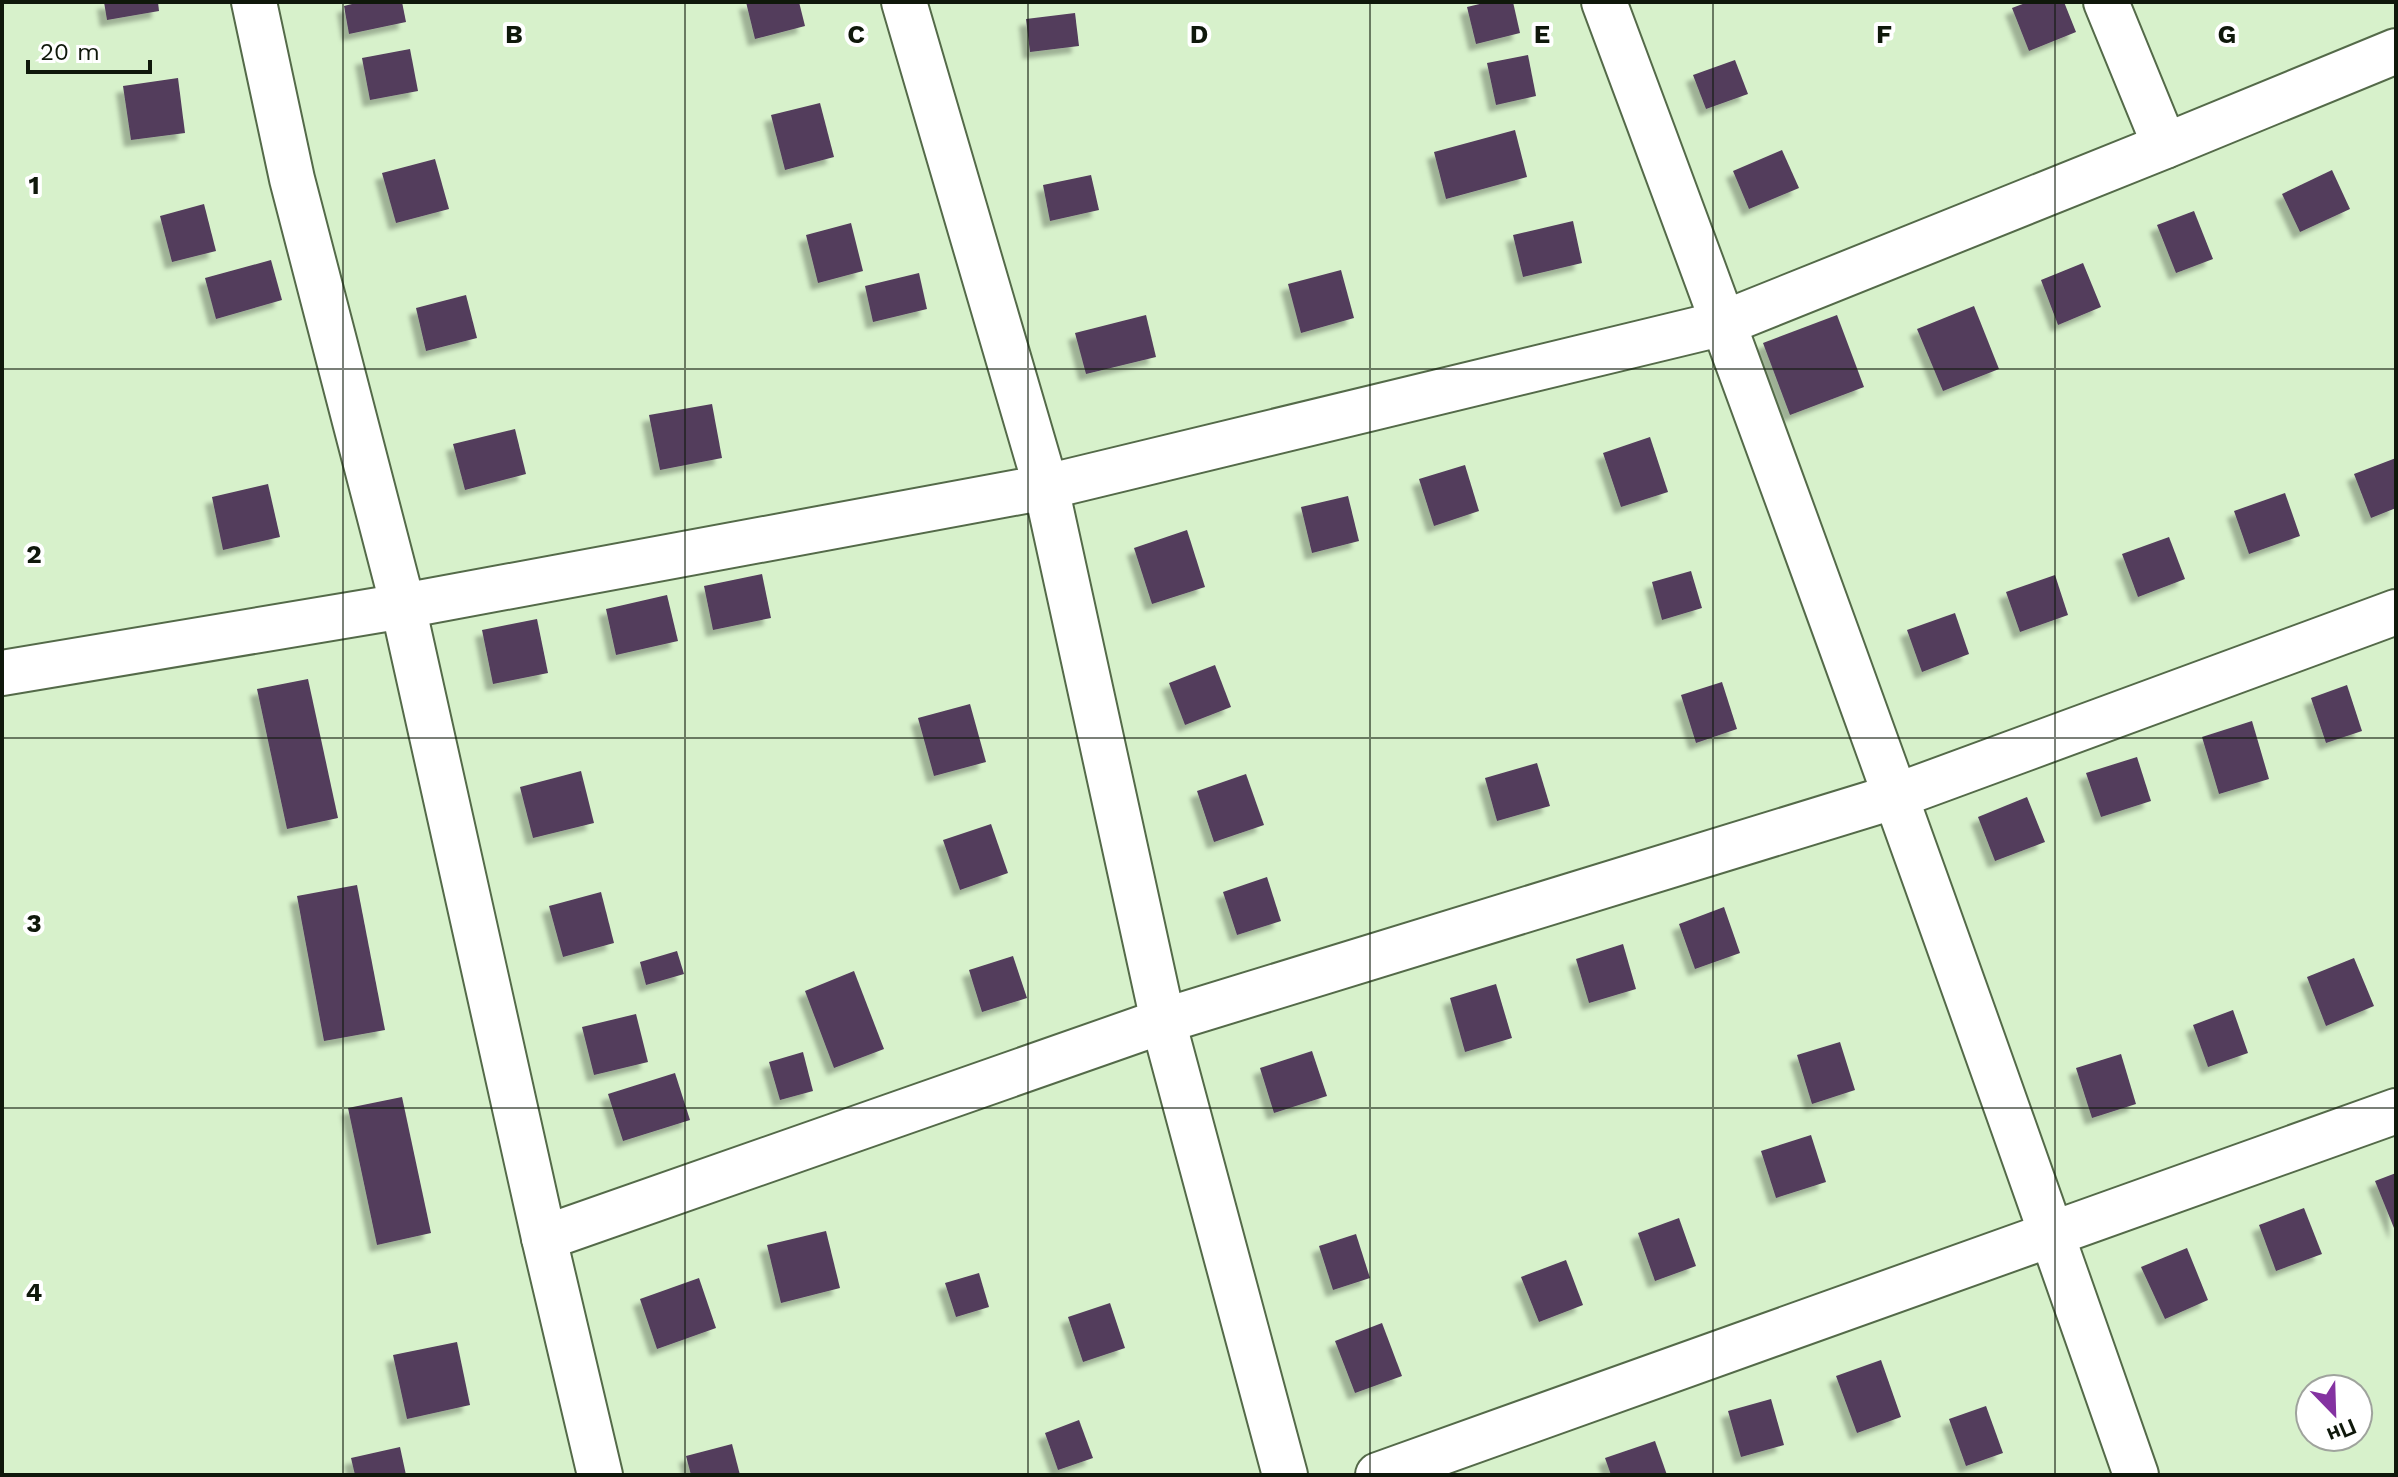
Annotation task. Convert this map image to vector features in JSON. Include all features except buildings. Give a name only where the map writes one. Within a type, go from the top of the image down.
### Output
[{"type":"street","points":[[254,2],[292,179],[403,606],[600,1475]]},
{"type":"street","points":[[904,2],[1046,487],[1163,1021],[1285,1475]]},
{"type":"street","points":[[1604,2],[1896,796],[2136,1475]]},
{"type":"street","points":[[2106,2],[2165,146]]},
{"type":"street","points":[[2,673],[403,606],[1046,487],[1724,323],[2396,51]]},
{"type":"street","points":[[544,1238],[1163,1021],[1896,796],[2396,612]]},
{"type":"street","points":[[1378,1475],[2396,1111]]}]
